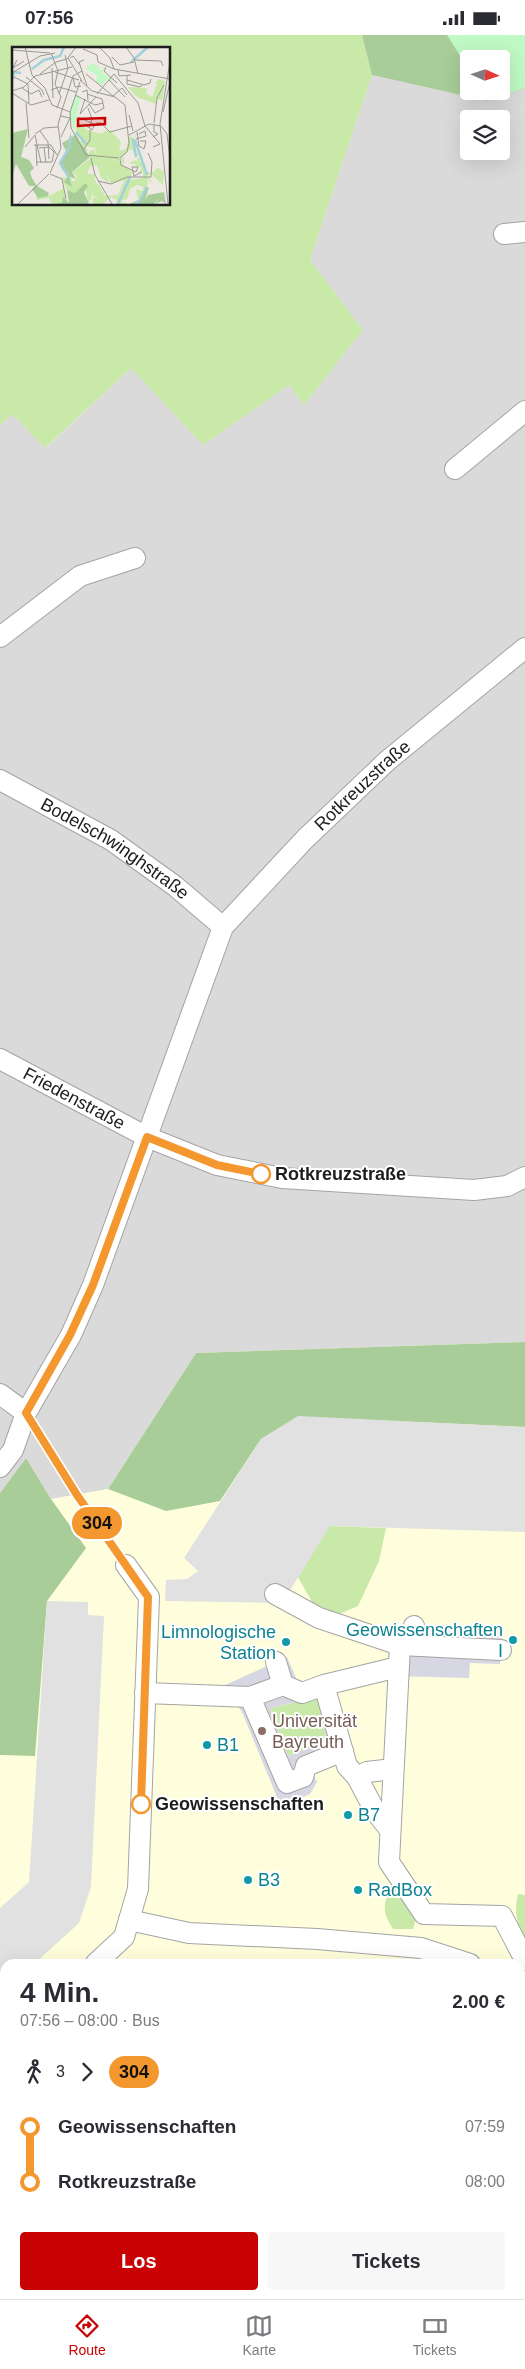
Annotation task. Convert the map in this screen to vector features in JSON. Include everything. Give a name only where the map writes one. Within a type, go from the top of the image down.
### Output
[{"type":"street","points":[[504,235],[525,231]]},
{"type":"street","points":[[454,469],[525,411]]},
{"type":"street","points":[[0,637],[80,576],[135,558]]},
{"type":"street","name":"Rotkreuzstraße","points":[[147,1137],[222,927],[305,839],[387,761],[525,648]]},
{"type":"street","name":"Bodelschwinghstraße","points":[[0,780],[111,840],[175,886],[222,927]]},
{"type":"street","name":"Friedenstraße","points":[[0,1059],[147,1137],[217,1165],[282,1178],[474,1190],[506,1186],[525,1177]]},
{"type":"street","points":[[0,1467],[13,1450],[26,1413],[70,1335],[93,1285],[147,1137]]},
{"type":"street","points":[[0,1394],[26,1413]]},
{"type":"street","points":[[100,1959],[124,1937],[138,1889],[148,1597],[126,1565]]},
{"type":"street","points":[[274,1594],[320,1618],[409,1639],[501,1649]]},
{"type":"street","points":[[409,1639],[398,1667],[389,1862],[424,1914],[502,1916],[524,1959]]},
{"type":"street","points":[[276,1662],[283,1685]]},
{"type":"street","points":[[145,1693],[250,1697],[283,1685],[302,1693],[324,1685],[398,1667]]},
{"type":"street","points":[[324,1685],[347,1766],[357,1777],[375,1811],[390,1830]]},
{"type":"street","points":[[250,1697],[296,1784],[306,1766],[343,1751]]},
{"type":"street","points":[[357,1777],[367,1772],[393,1769]]},
{"type":"street","points":[[129,1919],[189,1933],[317,1939],[421,1948],[455,1959]]},
{"type":"shaded area","points":[[372,75],[460,95],[460,100],[510,100],[510,93],[525,88],[525,1342],[196,1353],[108,1489],[51,1499],[26,1458],[0,1493],[0,426],[12,414],[46,448],[131,368],[203,445],[289,385],[304,405],[363,330],[310,260]]},
{"type":"shaded area","name":"Universität Bayreuth","points":[[525,1342],[525,1959],[0,1959],[0,1493],[26,1458],[51,1499],[108,1489],[196,1353]]},
{"type":"shaded area","points":[[298,1416],[525,1427],[525,1532],[330,1526],[289,1592],[278,1603],[165,1601],[166,1580],[187,1579],[198,1571],[184,1558],[261,1439]]},
{"type":"shaded area","points":[[47,1601],[88,1602],[88,1615],[104,1616],[91,1887],[79,1923],[39,1959],[0,1959],[0,1908],[29,1882]]},
{"type":"shaded area","points":[[423,1626],[502,1630],[500,1664],[470,1663],[469,1678],[397,1676],[414,1637]]},
{"type":"shaded area","points":[[287,1657],[300,1687],[322,1677],[340,1756],[311,1768],[317,1782],[310,1794],[281,1807],[242,1712],[223,1686]],"holes":[[[317,1697],[327,1741],[288,1756],[270,1708]]]},
{"type":"green space","points":[[0,35],[362,35],[372,75],[310,260],[363,330],[304,405],[289,385],[203,445],[131,368],[45,448],[12,414],[0,426]]},
{"type":"green space","points":[[362,35],[525,35],[525,88],[510,93],[510,50],[460,50],[460,95],[372,75]]},
{"type":"green space","points":[[447,35],[525,35],[525,88],[510,93],[510,50],[460,50],[460,56]]},
{"type":"green space","points":[[525,1342],[525,1427],[298,1417],[261,1439],[220,1501],[166,1511],[108,1489],[196,1353]]},
{"type":"green space","points":[[26,1458],[51,1499],[86,1548],[47,1601],[35,1756],[0,1755],[0,1493]]},
{"type":"green space","points":[[329,1526],[386,1528],[379,1561],[358,1606],[337,1615],[312,1602],[298,1577]]},
{"type":"green space","points":[[318,1697],[327,1741],[288,1756],[270,1708]]},
{"type":"green space","points":[[394,1884],[416,1919],[413,1929],[393,1929],[389,1923],[385,1906]]},
{"type":"green space","points":[[518,1894],[525,1895],[525,1938],[517,1917],[516,1905]]},
{"type":"bus line","name":"304","points":[[141,1804],[148,1597],[146,1591],[77,1495],[26,1413],[70,1335],[93,1285],[147,1137],[217,1165],[261,1174]]},
{"type":"place","name":"Rotkreuzstraße","points":[[261,1174]]},
{"type":"place","name":"Geowissenschaften I","points":[[513,1640]]},
{"type":"place","name":"Limnologische Station","points":[[286,1642]]},
{"type":"place","name":"Universität Bayreuth","points":[[262,1731]]},
{"type":"place","name":"B1","points":[[207,1745]]},
{"type":"place","name":"Geowissenschaften","points":[[141,1804]]},
{"type":"place","name":"B7","points":[[348,1815]]},
{"type":"place","name":"B3","points":[[248,1880]]},
{"type":"place","name":"RadBox","points":[[358,1890]]}]
